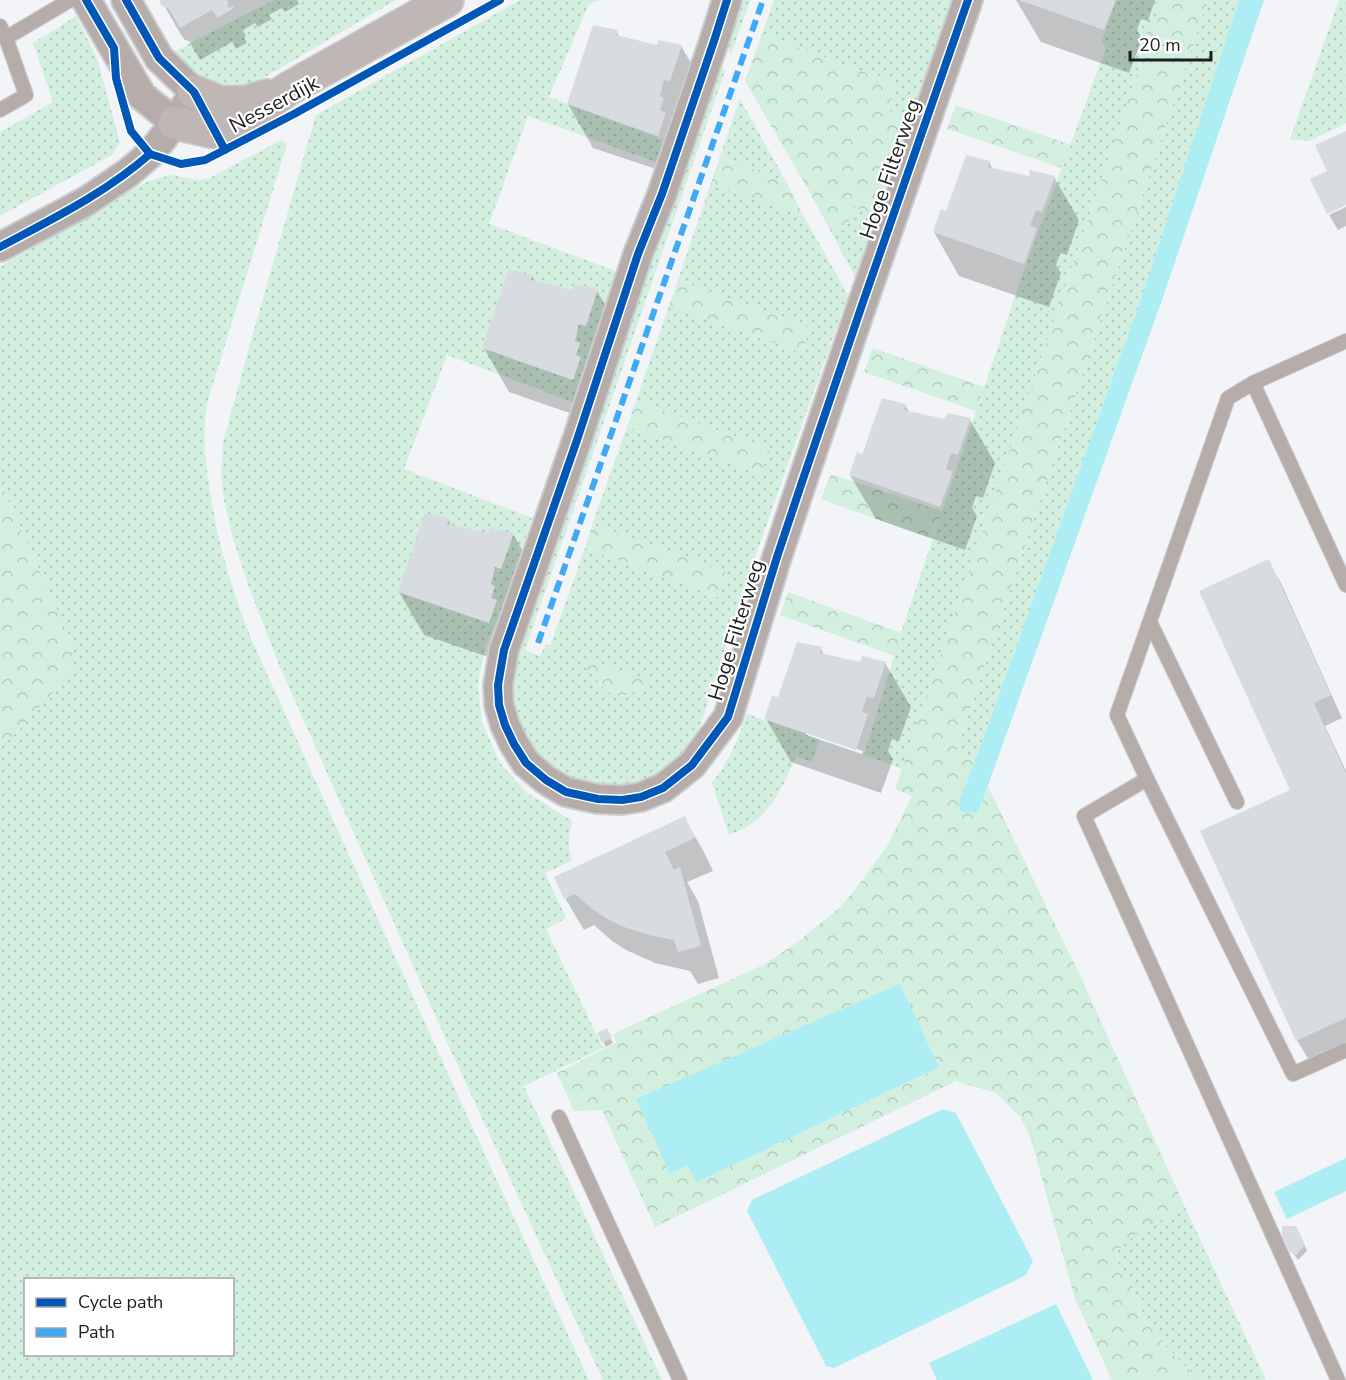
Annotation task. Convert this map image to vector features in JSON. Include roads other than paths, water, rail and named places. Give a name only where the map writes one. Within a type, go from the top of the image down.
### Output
[{"type":"street","points":[[86,0],[142,96],[175,123]]},
{"type":"street","points":[[0,247],[85,202],[128,173],[150,154],[175,123],[194,92],[159,58],[126,0]]},
{"type":"street","name":"Nesserdijk","points":[[175,123],[215,132],[257,111],[288,89],[447,0]]},
{"type":"street","name":"Hoge Filterweg","points":[[727,0],[504,650],[498,685],[499,705],[505,725],[526,763],[546,780],[566,792],[598,799],[622,800],[641,797],[663,788],[692,765],[728,717],[791,516],[968,0]]},
{"type":"street","name":"Nesserdijk","points":[[194,92],[222,103],[248,102],[288,89]]},
{"type":"lane","points":[[0,110],[26,95],[3,32],[70,0]]},
{"type":"lane","points":[[1346,341],[1254,383],[1228,398],[1117,715],[1293,1074],[1346,1050]]},
{"type":"lane","points":[[1254,383],[1346,585]]},
{"type":"lane","points":[[1150,622],[1237,802]]},
{"type":"lane","points":[[1147,779],[1084,816],[1338,1380]]},
{"type":"lane","points":[[559,1117],[680,1380]]},
{"type":"water","points":[[1239,0],[1264,0],[1163,297],[978,813],[964,812],[957,807],[1143,293]]},
{"type":"water","points":[[900,984],[939,1067],[697,1182],[687,1165],[670,1174],[636,1099]]},
{"type":"water","points":[[943,1109],[956,1113],[1033,1261],[1026,1275],[834,1368],[826,1366],[747,1211],[752,1200]]},
{"type":"water","points":[[1346,1158],[1346,1191],[1287,1219],[1274,1192]]},
{"type":"water","points":[[1056,1304],[1093,1380],[937,1380],[929,1363]]}]
